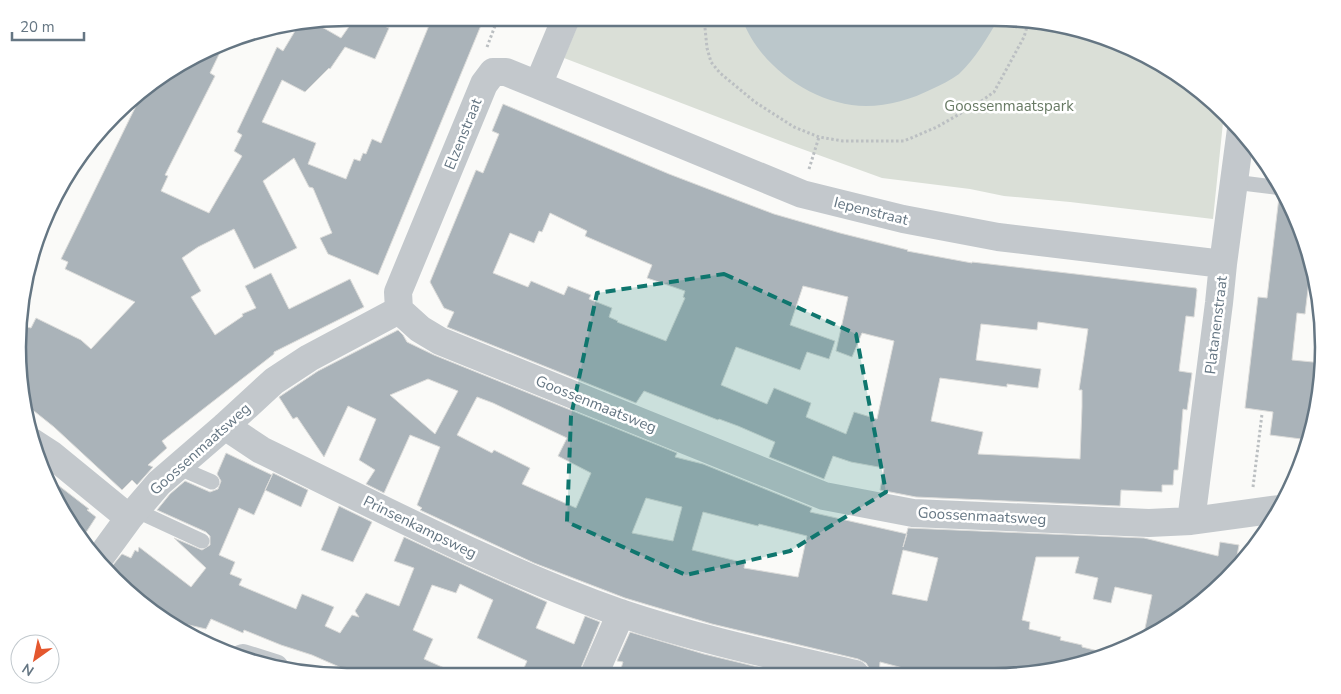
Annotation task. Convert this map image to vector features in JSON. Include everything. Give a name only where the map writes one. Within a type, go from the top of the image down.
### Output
[{"type":"street","points":[[538,85],[563,26]]},
{"type":"street","name":"Elzenstraat","points":[[399,310],[398,292],[484,84],[493,72],[506,72],[538,85]]},
{"type":"street","name":"Iepenstraat","points":[[538,85],[802,194],[903,219],[998,237],[1222,264]]},
{"type":"street","name":"Platanenstraat","points":[[1191,521],[1219,304],[1222,264],[1239,141]]},
{"type":"street","name":"Goossenmaatsweg","points":[[103,554],[132,514],[159,482],[274,381],[309,358],[399,310],[420,329],[440,341],[824,496],[913,513],[1149,524],[1191,521],[1270,510]]},
{"type":"street","name":"Prinsenkampsweg","points":[[225,426],[261,450],[500,565],[621,613],[725,644],[829,668]]},
{"type":"street","points":[[43,449],[132,514]]},
{"type":"street","points":[[597,668],[621,613]]},
{"type":"lane","points":[[1234,182],[1272,187]]},
{"type":"lane","points":[[177,467],[212,482]]},
{"type":"lane","points":[[132,514],[202,541]]},
{"type":"path","points":[[705,26],[711,62],[720,73],[794,127],[819,136],[843,141],[904,140],[937,127],[980,102],[994,92],[1024,37],[1027,28]]},
{"type":"path","points":[[802,194],[819,136]]},
{"type":"path","points":[[1250,513],[1262,414]]},
{"type":"highlighted area","points":[[724,274],[856,334],[886,492],[790,551],[686,575],[567,522],[571,416],[597,293]]},
{"type":"green space","name":"Goossenmaatspark","points":[[578,26],[994,26],[1057,32],[1097,43],[1136,59],[1172,80],[1223,122],[1213,219],[1004,196],[970,189],[882,178],[564,58]]},
{"type":"shaded area","points":[[746,26],[994,26],[976,55],[956,76],[939,86],[908,99],[883,105],[866,106],[827,99],[809,91],[775,67],[750,36]]},
{"type":"building","points":[[349,26],[384,26],[389,28],[375,59],[345,47],[330,69],[305,92],[282,80],[262,122],[316,143],[308,164],[346,179],[354,159],[360,161],[363,153],[366,154],[372,139],[381,143],[429,26],[481,26],[378,275],[328,254],[320,238],[332,233],[313,188],[309,187],[294,158],[263,181],[297,248],[254,269],[234,229],[198,247],[182,258],[201,291],[191,297],[215,335],[243,316],[242,314],[256,308],[245,286],[271,273],[289,309],[350,279],[364,307],[274,352],[274,354],[162,441],[167,448],[148,465],[153,467],[137,485],[132,480],[122,490],[54,427],[32,409],[27,368],[27,327],[31,328],[36,318],[81,340],[91,349],[135,302],[65,269],[68,262],[61,259],[136,106],[169,80],[220,53],[210,73],[215,76],[165,175],[168,176],[161,191],[209,213],[242,156],[234,151],[242,135],[237,132],[277,47],[283,51],[295,30],[305,29],[323,27],[341,38]]},
{"type":"building","points":[[503,104],[669,174],[774,214],[907,251],[972,263],[1196,288],[1194,317],[1186,316],[1179,371],[1192,373],[1187,410],[1183,409],[1178,470],[1174,470],[1173,485],[1162,485],[1162,492],[1121,490],[1120,506],[916,497],[880,490],[884,468],[851,462],[833,456],[824,479],[769,457],[775,442],[738,426],[644,391],[636,403],[447,327],[454,312],[444,308],[430,282],[476,170],[483,173],[499,134],[492,131]],"holes":[[[550,213],[587,231],[585,236],[652,265],[647,278],[685,291],[683,297],[685,298],[666,341],[617,322],[609,317],[612,308],[589,299],[591,295],[568,286],[564,295],[531,281],[528,287],[493,273],[510,233],[534,243],[539,231],[542,232]],[[803,286],[848,297],[836,351],[852,357],[862,333],[894,341],[877,419],[854,412],[846,434],[806,417],[811,403],[774,388],[767,404],[721,385],[736,347],[800,370],[807,352],[829,359],[835,341],[790,325]],[[1038,322],[1088,329],[1079,390],[1082,390],[1080,459],[978,454],[983,432],[931,421],[940,378],[1007,387],[1007,384],[1038,388],[1041,369],[976,360],[981,324],[1037,330]]]},
{"type":"building","points":[[1279,199],[1298,244],[1309,283],[1305,314],[1297,313],[1292,360],[1314,362],[1309,410],[1301,439],[1270,435],[1273,412],[1245,408],[1258,297],[1267,298]]},
{"type":"building","points":[[398,330],[407,342],[434,355],[677,453],[675,457],[703,464],[812,508],[810,512],[906,534],[908,528],[1144,538],[1218,556],[1220,542],[1239,545],[1237,556],[1221,574],[1172,614],[1145,630],[1152,595],[1115,587],[1111,603],[1093,599],[1098,578],[1075,573],[1079,557],[1036,557],[1022,620],[1030,622],[1029,629],[1061,637],[1060,640],[1097,651],[1057,662],[1015,667],[903,668],[880,662],[880,668],[869,668],[866,663],[858,659],[712,624],[625,598],[534,563],[420,510],[422,508],[417,505],[440,447],[410,435],[384,493],[366,484],[375,470],[359,460],[376,419],[348,406],[324,457],[297,417],[293,419],[279,397],[318,371]],"holes":[[[428,379],[458,391],[435,434],[390,395]],[[477,397],[567,438],[558,456],[591,473],[576,508],[522,484],[530,468],[494,450],[492,453],[457,435]],[[646,498],[682,507],[673,541],[632,533]],[[703,512],[807,536],[798,577],[744,568],[745,563],[692,550]],[[903,550],[938,558],[927,601],[892,594]]]},
{"type":"building","points":[[226,453],[272,475],[254,515],[239,508],[219,555],[235,562],[230,574],[242,579],[239,585],[296,609],[302,594],[334,607],[325,626],[340,633],[352,615],[359,617],[355,611],[366,593],[399,606],[414,568],[394,561],[404,537],[547,602],[536,628],[574,644],[585,616],[600,622],[581,668],[524,668],[527,661],[477,638],[493,600],[460,584],[456,593],[432,585],[413,630],[433,639],[424,659],[444,668],[341,668],[244,630],[243,633],[211,619],[206,629],[186,624],[152,601],[113,565],[122,554],[131,558],[135,550],[138,552],[139,547],[191,587],[206,568],[174,538],[202,550],[210,545],[210,536],[206,532],[157,510],[170,494],[185,481],[210,492],[218,489],[221,481],[217,474]]},
{"type":"building","points":[[273,473],[308,490],[301,507],[265,490]]},
{"type":"building","points":[[57,484],[89,509],[87,510],[96,517],[86,533]]},
{"type":"building","points":[[339,506],[372,522],[353,562],[321,550]]},
{"type":"building","points":[[630,632],[704,654],[762,668],[621,668],[623,662],[617,661]]}]
